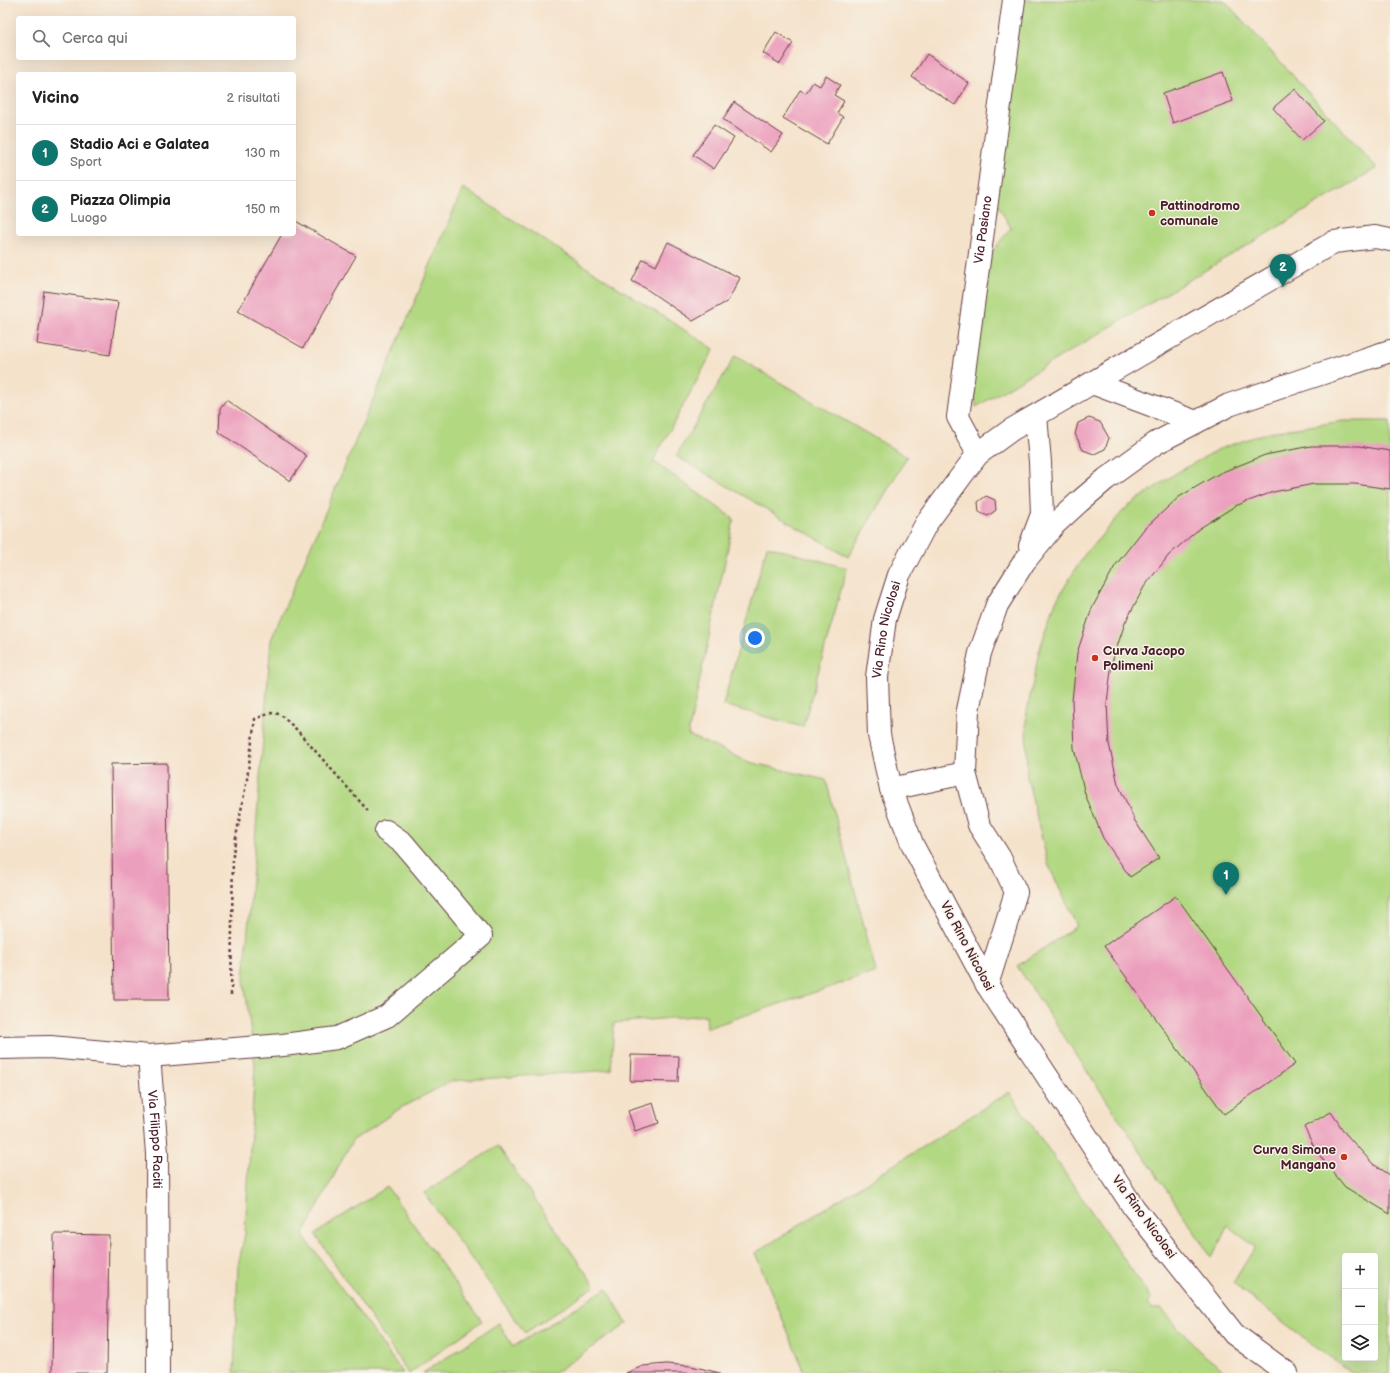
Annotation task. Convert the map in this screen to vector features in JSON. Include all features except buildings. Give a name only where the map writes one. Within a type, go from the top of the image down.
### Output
[{"type":"street","name":"Via Pasiano","points":[[978,454],[958,417],[1014,0]]},
{"type":"street","name":"Via Rino Nicolosi","points":[[1287,1373],[1234,1334],[1134,1208],[987,985],[914,846],[891,789],[879,735],[877,677],[885,619],[899,575],[926,524],[978,454],[1011,430],[1334,242],[1375,237],[1390,240]]},
{"type":"street","points":[[987,985],[1016,892],[1000,858],[979,826],[965,773],[968,710],[980,654],[997,605],[1024,562],[1054,525],[1106,479],[1156,443],[1229,405],[1390,351]]},
{"type":"street","points":[[1092,383],[1196,422]]},
{"type":"street","points":[[1024,562],[1042,514],[1036,416]]},
{"type":"street","points":[[891,789],[965,773]]},
{"type":"street","points":[[0,1048],[50,1047],[149,1056],[283,1045],[337,1038],[387,1016],[481,936],[403,843],[386,831]]},
{"type":"street","name":"Via Filippo Raciti","points":[[149,1056],[156,1153],[158,1373]]},
{"type":"path","points":[[231,995],[233,853],[247,779],[255,719],[271,713],[280,714],[296,729],[386,831]]},
{"type":"green space","name":"Pattinodromo comunale","points":[[1022,0],[1224,0],[1377,168],[976,407],[971,375],[990,254],[1011,228],[993,197]]},
{"type":"green space","points":[[463,188],[714,349],[653,461],[734,519],[688,735],[749,762],[826,780],[876,972],[707,1028],[706,1015],[614,1023],[611,1070],[452,1081],[402,1107],[352,1141],[303,1235],[403,1373],[234,1373],[238,1266],[245,1234],[255,1064],[244,980],[271,640]]},
{"type":"green space","points":[[735,356],[907,457],[848,557],[676,456]]},
{"type":"green space","points":[[1343,421],[1390,421],[1390,1373],[1353,1373],[1317,1348],[1233,1283],[1255,1247],[1228,1225],[1212,1258],[1017,966],[1077,926],[1048,864],[1027,777],[1026,717],[1039,651],[1056,601],[1085,554],[1126,508],[1173,475],[1219,449],[1269,432]]},
{"type":"green space","points":[[767,546],[847,568],[803,727],[723,705]]},
{"type":"green space","points":[[1009,1092],[1151,1298],[1147,1304],[1151,1309],[1162,1309],[1198,1350],[1227,1373],[805,1373],[755,1253]]},
{"type":"green space","points":[[498,1146],[595,1286],[525,1333],[424,1193]]},
{"type":"green space","points":[[387,1187],[482,1321],[410,1373],[408,1373],[315,1234]]},
{"type":"green space","points":[[607,1288],[627,1324],[554,1373],[423,1373],[499,1323],[513,1347]]},
{"type":"place","name":"Pattinodromo comunale","points":[[1152,213]]},
{"type":"place","name":"Piazza Olimpia","points":[[1283,287]]},
{"type":"place","name":"Curva Jacopo Polimeni","points":[[1095,658]]},
{"type":"place","name":"Stadio Aci e Galatea","points":[[1226,895]]},
{"type":"place","name":"Curva Simone Mangano","points":[[1344,1157]]}]
